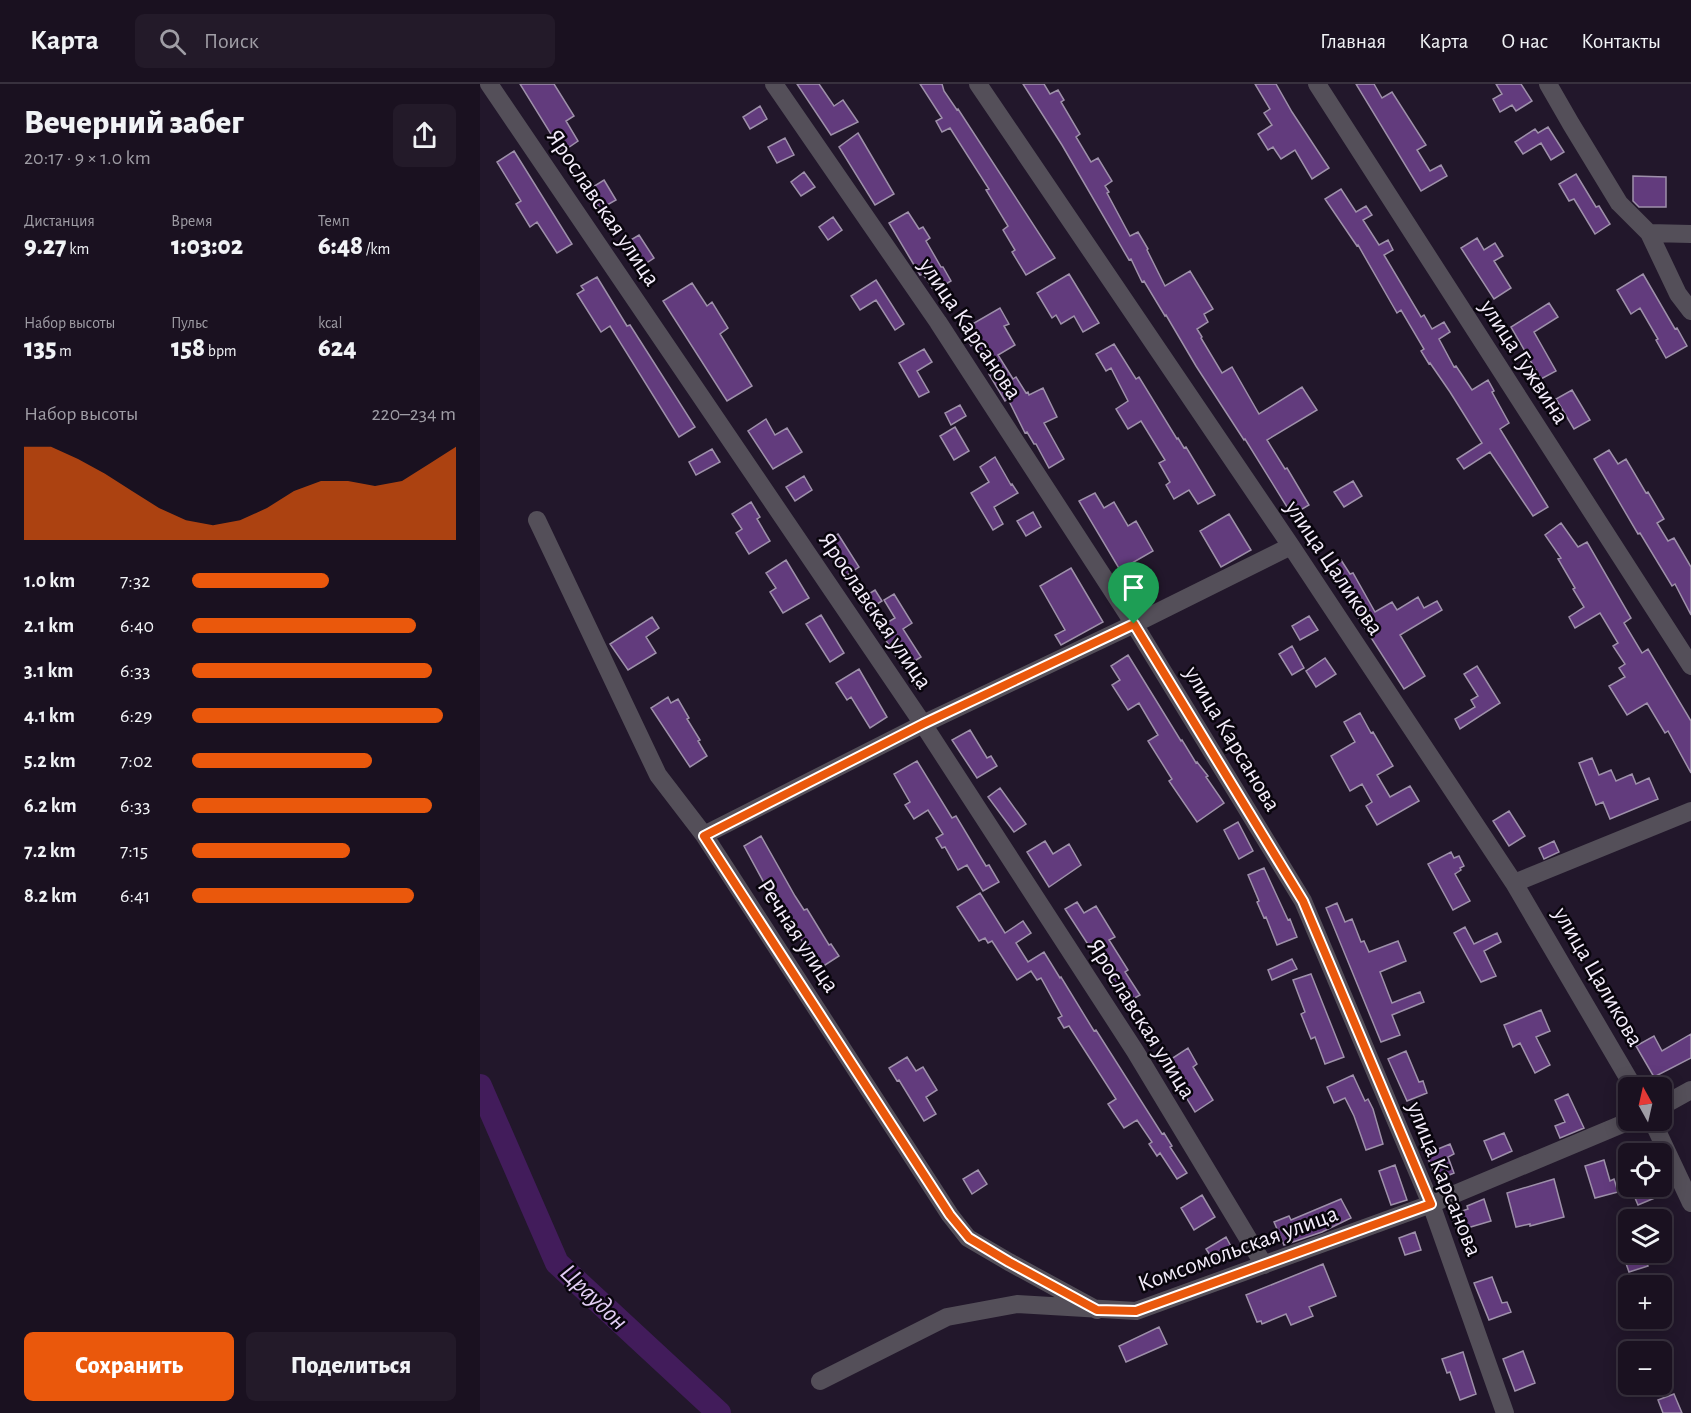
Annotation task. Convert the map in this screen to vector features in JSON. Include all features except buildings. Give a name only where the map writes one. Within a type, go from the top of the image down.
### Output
[{"type":"street","name":"Ярославская улица","points":[[489,84],[923,724],[1135,1051],[1264,1265]]},
{"type":"street","name":"улица Карсанова","points":[[774,84],[938,322],[1134,624],[1303,901],[1431,1204],[1505,1413]]},
{"type":"street","name":"улица Цаликова","points":[[978,84],[1291,546],[1514,883],[1628,1077]]},
{"type":"street","name":"улица Гужвина","points":[[1317,84],[1691,666]]},
{"type":"street","points":[[1548,84],[1619,203],[1649,233],[1678,294],[1691,311]]},
{"type":"street","points":[[1649,233],[1691,234]]},
{"type":"street","name":"Речная улица","points":[[537,520],[658,775],[704,836],[950,1215],[969,1238],[1097,1310]]},
{"type":"street","points":[[704,836],[923,724],[1134,624],[1291,546]]},
{"type":"street","points":[[1514,883],[1691,811]]},
{"type":"street","points":[[1672,1100],[1691,1090]]},
{"type":"street","name":"Комсомольская улица","points":[[820,1381],[947,1317],[1017,1304],[1136,1311],[1431,1204],[1618,1126]]},
{"type":"street","points":[[1657,1131],[1691,1203]]},
{"type":"waterway","name":"Цраудон","points":[[480,1086],[557,1263],[719,1413]]},
{"type":"route","points":[[1134,624],[1303,901],[1431,1204],[1136,1311],[1097,1310],[969,1238],[950,1215],[704,836],[923,724],[1134,624]]}]
